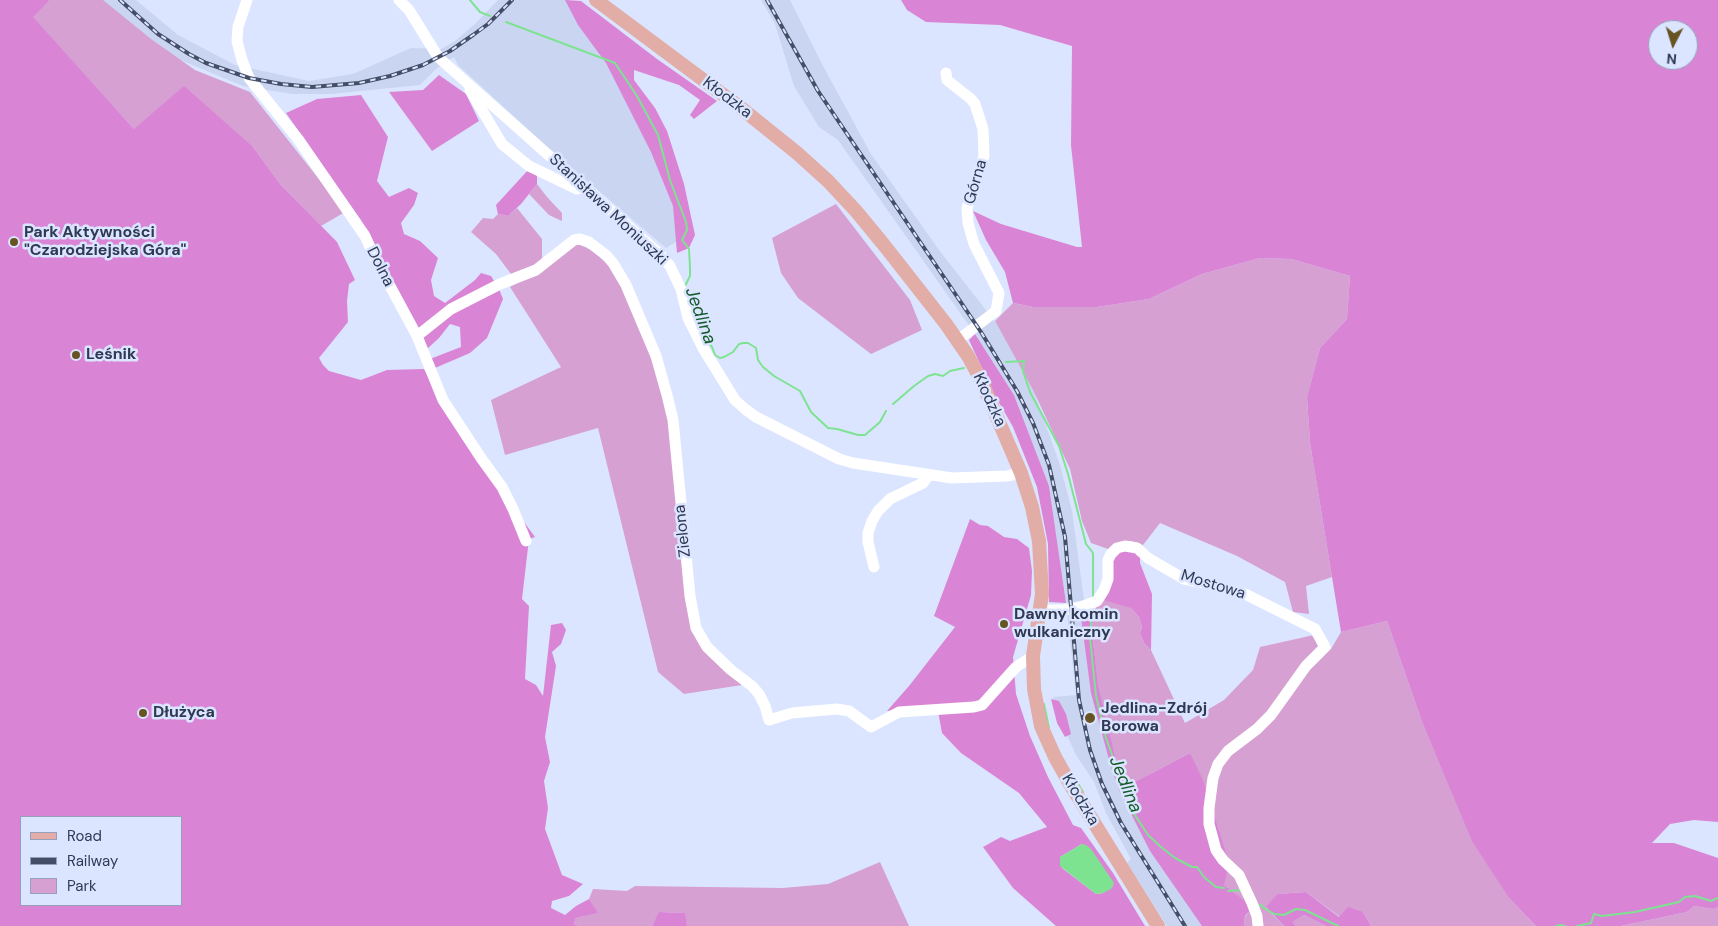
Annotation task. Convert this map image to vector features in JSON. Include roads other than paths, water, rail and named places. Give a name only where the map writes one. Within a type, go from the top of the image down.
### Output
[{"type":"main road","name":"Kłodzka","points":[[596,0],[741,108],[797,153],[828,181],[879,238],[958,340],[981,380],[1021,473],[1032,507],[1039,541],[1042,578],[1041,610],[1033,656],[1034,689],[1041,726],[1054,757],[1158,926]]},
{"type":"street","name":"Dolna","points":[[247,0],[238,27],[237,41],[249,78],[298,139],[365,236],[417,336],[444,400],[502,487],[519,521],[526,541]]},
{"type":"street","name":"Stanisława Moniuszki","points":[[399,0],[409,10],[438,57],[662,255],[670,266],[680,289],[688,318],[703,348],[735,400],[745,409],[756,417],[839,459],[886,469],[952,478],[1007,476],[1021,473]]},
{"type":"street","name":"Górna","points":[[946,73],[947,80],[975,104],[983,130],[984,156],[967,208],[968,223],[974,244],[999,293],[996,311],[958,340]]},
{"type":"street","points":[[465,81],[502,144],[529,166],[577,189],[584,186]]},
{"type":"street","name":"Zielona","points":[[417,336],[451,309],[498,281],[536,270],[574,240],[580,238],[602,251],[613,263],[626,285],[656,356],[673,420],[690,596],[696,628],[707,647],[759,694],[769,720],[792,713],[837,709],[848,711],[871,727],[899,712],[974,707],[982,705],[1016,667],[1033,656]]},
{"type":"street","points":[[874,567],[868,542],[868,533],[872,521],[878,511],[890,499],[923,483],[928,476]]},
{"type":"street","name":"Mostowa","points":[[1041,610],[1064,610],[1082,607],[1097,601],[1108,579],[1108,560],[1111,554],[1117,548],[1125,546],[1137,548],[1148,558],[1184,579],[1245,594],[1315,629],[1325,647],[1306,666],[1271,715],[1257,729],[1228,751],[1218,764],[1213,778],[1209,824],[1216,850],[1223,860],[1239,875],[1257,916],[1258,926]]},
{"type":"waterway","name":"Jedlina","points":[[470,0],[480,12],[490,16]]},
{"type":"waterway","name":"Jedlina","points":[[506,22],[615,63],[637,96],[658,135],[670,180],[686,222],[687,230],[682,240],[689,249],[690,276],[685,286]]},
{"type":"waterway","name":"Jedlina","points":[[687,291],[702,333],[715,355],[720,358],[724,357],[733,352],[739,344],[743,343],[748,343],[756,348],[758,360],[763,367],[774,376],[800,391],[811,412],[828,428],[865,435],[880,422],[886,411]]},
{"type":"waterway","name":"Jedlina","points":[[1006,362],[1024,361],[1023,371],[1030,392],[1059,446],[1086,544],[1093,553],[1093,597]]},
{"type":"waterway","name":"Jedlina","points":[[893,404],[928,376],[935,374],[943,376],[950,371],[964,368]]},
{"type":"waterway","name":"Jedlina","points":[[1092,609],[1090,638],[1096,696],[1106,738],[1135,815],[1148,835],[1161,847],[1175,858],[1192,867],[1197,867],[1204,877],[1216,887],[1224,888]]},
{"type":"waterway","points":[[1044,704],[1049,728]]},
{"type":"waterway","points":[[1073,775],[1083,792]]},
{"type":"waterway","name":"Jedlina","points":[[1228,891],[1241,890]]},
{"type":"waterway","name":"Jedlina","points":[[1577,926],[1591,923],[1594,914],[1602,916],[1635,912],[1679,902],[1685,897],[1695,896],[1711,901],[1718,898]]},
{"type":"waterway","name":"Jedlina","points":[[1258,906],[1261,905],[1274,914],[1284,915],[1296,909],[1305,910],[1338,926]]},
{"type":"waterway","name":"Jedlina","points":[[1556,926],[1565,926]]},
{"type":"railway","points":[[120,0],[158,34],[206,63],[249,78],[312,87],[359,83],[390,76],[423,65],[450,51],[473,35],[488,24],[512,0]]},
{"type":"railway","points":[[767,0],[818,91],[981,332],[1017,391],[1033,423],[1049,465],[1065,537],[1079,700],[1090,750],[1102,784],[1121,823],[1185,926]]},
{"type":"place","name":"Park Aktywności \"Czarodziejska Góra\"","points":[[14,242]]},
{"type":"place","name":"Leśnik","points":[[76,355]]},
{"type":"place","name":"Dawny komin wulkaniczny","points":[[1004,624]]},
{"type":"place","name":"Dłużyca","points":[[143,713]]},
{"type":"place","name":"Jedlina-Zdrój Borowa","points":[[1090,718]]}]
